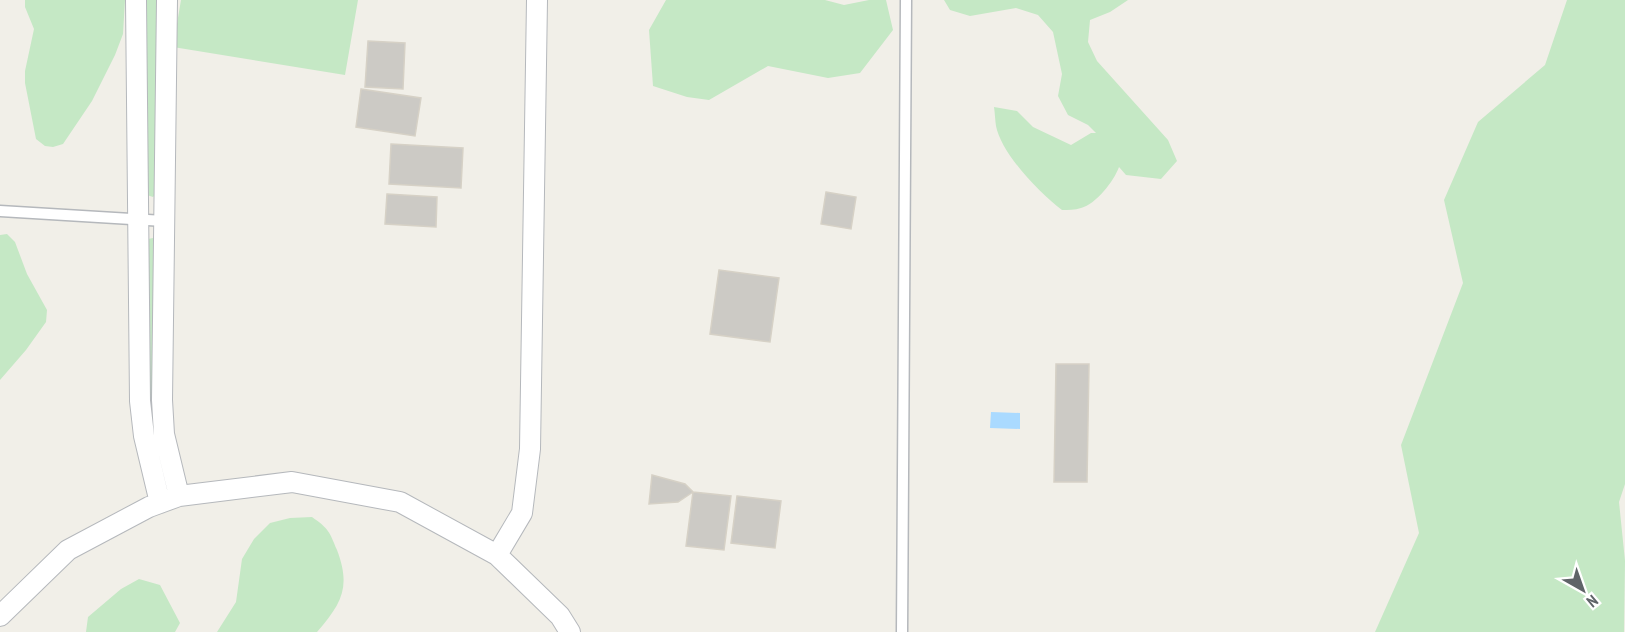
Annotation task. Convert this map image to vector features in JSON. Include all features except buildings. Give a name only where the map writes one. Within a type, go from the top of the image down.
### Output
[{"type":"street","points":[[136,0],[140,401],[144,436],[160,502]]},
{"type":"street","points":[[167,0],[162,400],[164,434],[179,496]]},
{"type":"street","points":[[497,555],[522,513],[530,449],[537,0]]},
{"type":"street","points":[[0,615],[68,550],[160,502],[179,496],[292,482],[400,502],[497,555],[560,616],[570,632]]},
{"type":"lane","points":[[902,632],[906,0]]},
{"type":"lane","points":[[0,211],[164,221]]},
{"type":"green space","points":[[25,0],[125,0],[123,34],[115,55],[92,101],[63,144],[53,147],[45,146],[36,139],[25,83],[25,71],[34,29],[25,7]]},
{"type":"green space","points":[[144,0],[158,0],[155,195],[153,197],[147,195]]},
{"type":"green space","points":[[181,0],[358,0],[345,75],[173,47]]},
{"type":"green space","points":[[666,0],[825,0],[844,5],[869,0],[886,0],[893,30],[860,73],[828,78],[768,66],[709,100],[687,97],[653,86],[649,30]]},
{"type":"green space","points":[[944,0],[1128,0],[1110,12],[1090,20],[1088,42],[1097,61],[1168,140],[1177,161],[1161,179],[1126,175],[1119,167],[1109,185],[1093,202],[1079,209],[1062,210],[1033,184],[1005,148],[996,126],[994,107],[1017,111],[1033,127],[1071,145],[1091,133],[1096,133],[1088,125],[1068,115],[1058,96],[1062,74],[1053,32],[1038,15],[1016,8],[970,16],[950,10]]},
{"type":"green space","points":[[1567,0],[1625,0],[1625,484],[1619,502],[1625,561],[1624,632],[1375,632],[1419,533],[1401,445],[1463,283],[1444,200],[1478,122],[1545,65]]},
{"type":"green space","points":[[7,234],[15,242],[27,274],[47,310],[46,322],[0,380],[0,235]]},
{"type":"green space","points":[[148,239],[155,240],[164,473],[161,475],[147,399]]},
{"type":"green space","points":[[312,517],[330,534],[343,574],[342,594],[326,622],[317,632],[217,632],[236,602],[242,559],[254,539],[270,523],[290,518]]},
{"type":"green space","points":[[139,579],[160,585],[180,623],[175,632],[86,632],[88,617],[121,589]]},
{"type":"water","points":[[991,412],[1020,413],[1020,429],[990,428]]}]
